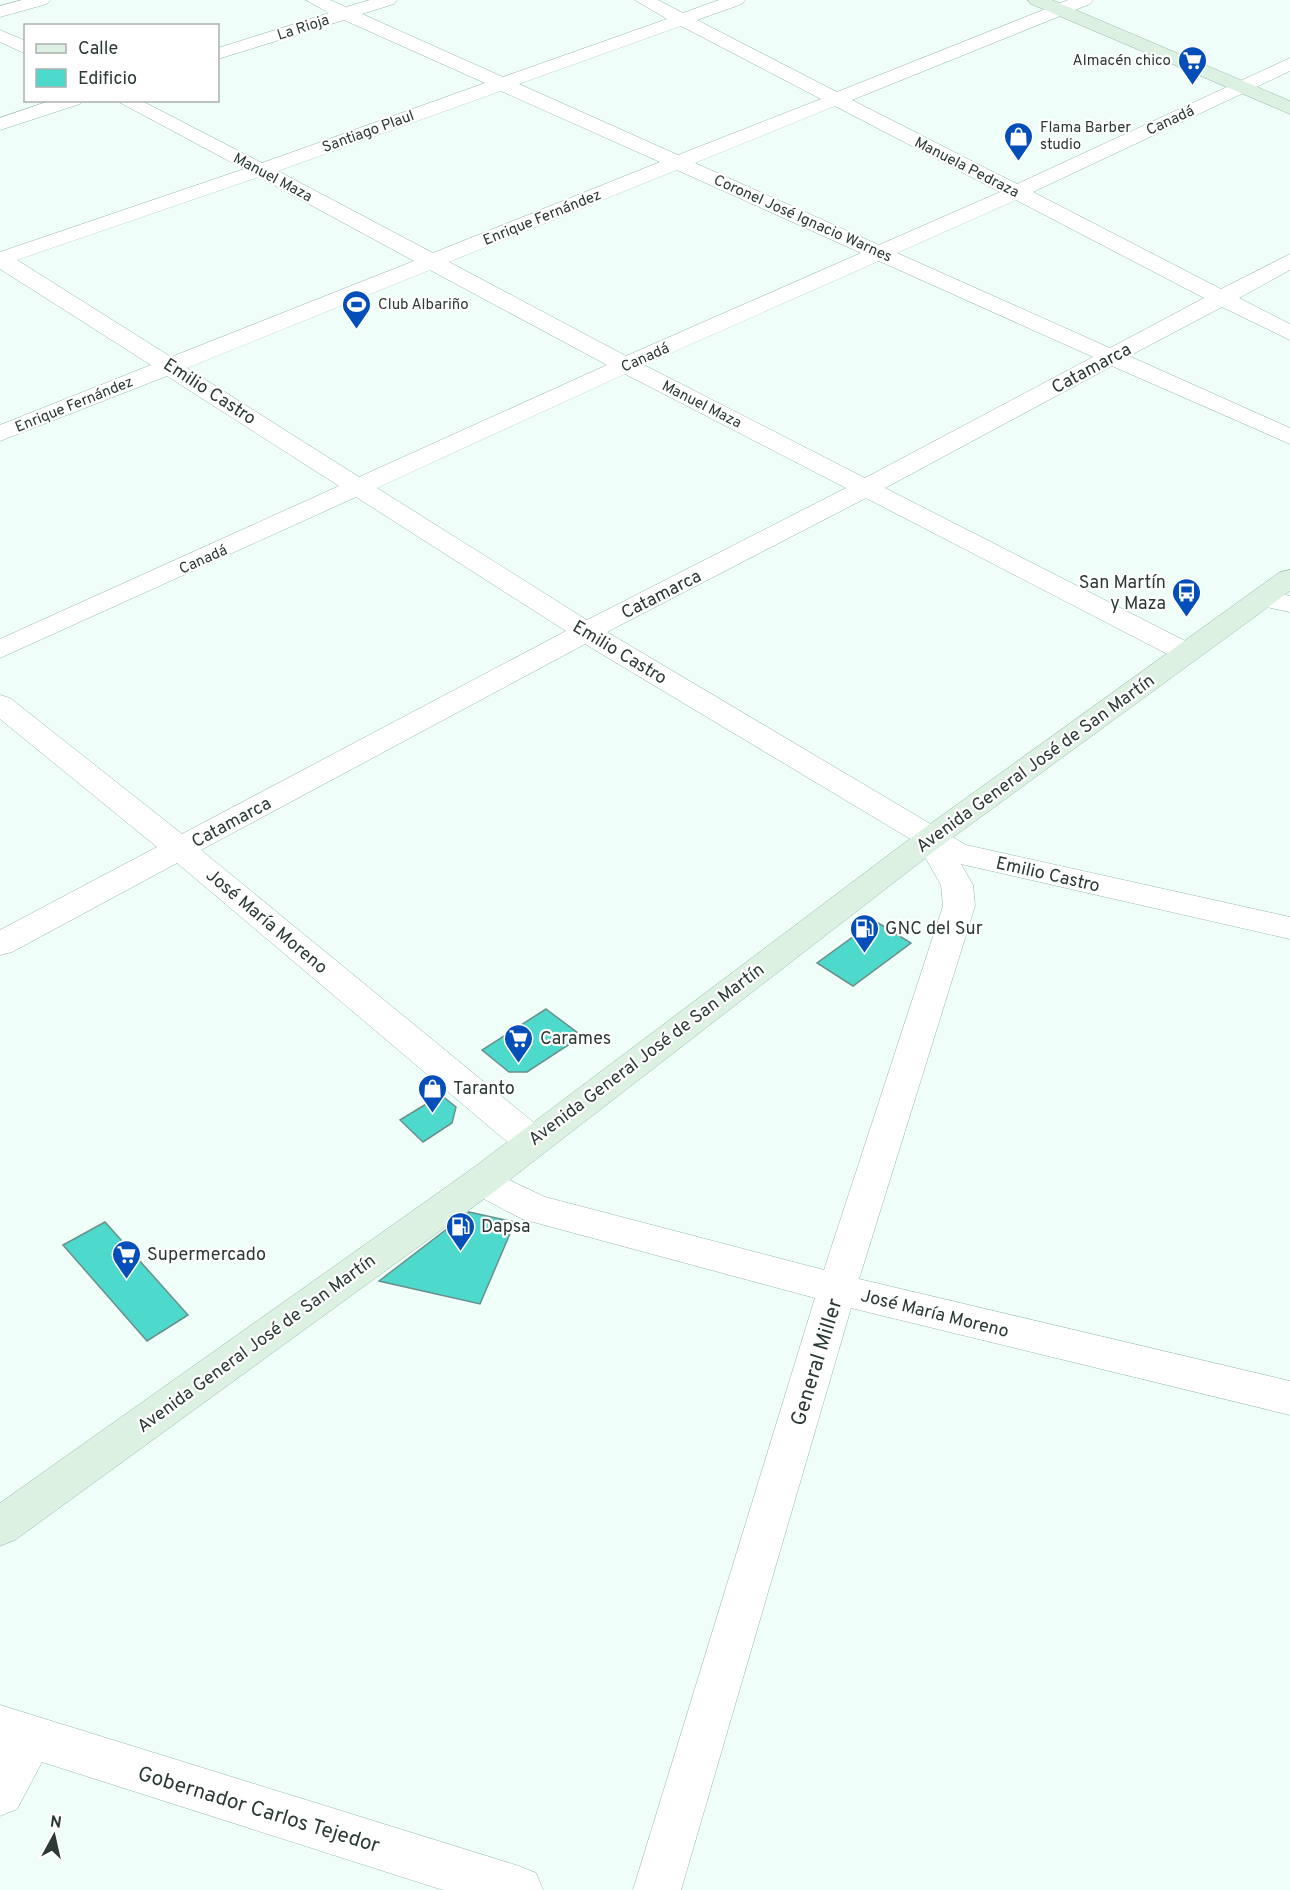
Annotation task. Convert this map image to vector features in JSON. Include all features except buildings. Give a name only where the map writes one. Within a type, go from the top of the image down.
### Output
[{"type":"main road","points":[[1037,0],[1290,108]]},
{"type":"main road","name":"Avenida General José de San Martín","points":[[0,1527],[482,1181],[531,1141],[930,839],[1290,578]]},
{"type":"street","points":[[0,12],[41,0]]},
{"type":"street","name":"Coronel José Ignacio Warnes","points":[[315,0],[503,82],[1290,437]]},
{"type":"street","name":"La Rioja","points":[[219,54],[388,0]]},
{"type":"street","name":"Manuela Pedraza","points":[[644,0],[1290,333]]},
{"type":"street","name":"Santiago Plaul","points":[[0,259],[261,170],[736,0]]},
{"type":"street","name":"Enrique Fernández","points":[[0,434],[1084,0]]},
{"type":"street","points":[[0,35],[24,48]]},
{"type":"street","name":"Canadá","points":[[0,650],[625,365],[1016,192],[1290,64]]},
{"type":"street","points":[[0,124],[67,102]]},
{"type":"street","name":"Manuel Maza","points":[[128,102],[261,170],[625,365],[1187,653]]},
{"type":"street","name":"Emilio Castro","points":[[0,259],[586,632],[956,853],[1290,928]]},
{"type":"street","name":"Catamarca","points":[[0,944],[586,632],[866,488],[1290,261]]},
{"type":"street","points":[[1262,598],[1290,604]]},
{"type":"street","name":"José María Moreno","points":[[0,704],[180,849],[531,1141]]},
{"type":"street","name":"General Miller","points":[[657,1890],[837,1289],[959,906],[957,885],[930,839]]},
{"type":"street","name":"José María Moreno","points":[[482,1181],[535,1209],[837,1289],[1290,1398]]},
{"type":"street","points":[[0,1793],[15,1732]]},
{"type":"street","name":"Gobernador Carlos Tejedor","points":[[15,1732],[519,1890]]},
{"type":"place","name":"Almacén chico","points":[[1192,86]]},
{"type":"place","name":"Flama Barber studio","points":[[1019,162]]},
{"type":"place","name":"Club Albariño","points":[[357,330]]},
{"type":"place","name":"San Martín y Maza","points":[[1187,618]]},
{"type":"place","name":"GNC del Sur","points":[[864,954]]},
{"type":"place","name":"Carames","points":[[519,1064]]},
{"type":"place","name":"Taranto","points":[[432,1114]]},
{"type":"place","name":"Dapsa","points":[[460,1252]]},
{"type":"place","name":"Supermercado","points":[[126,1280]]}]
